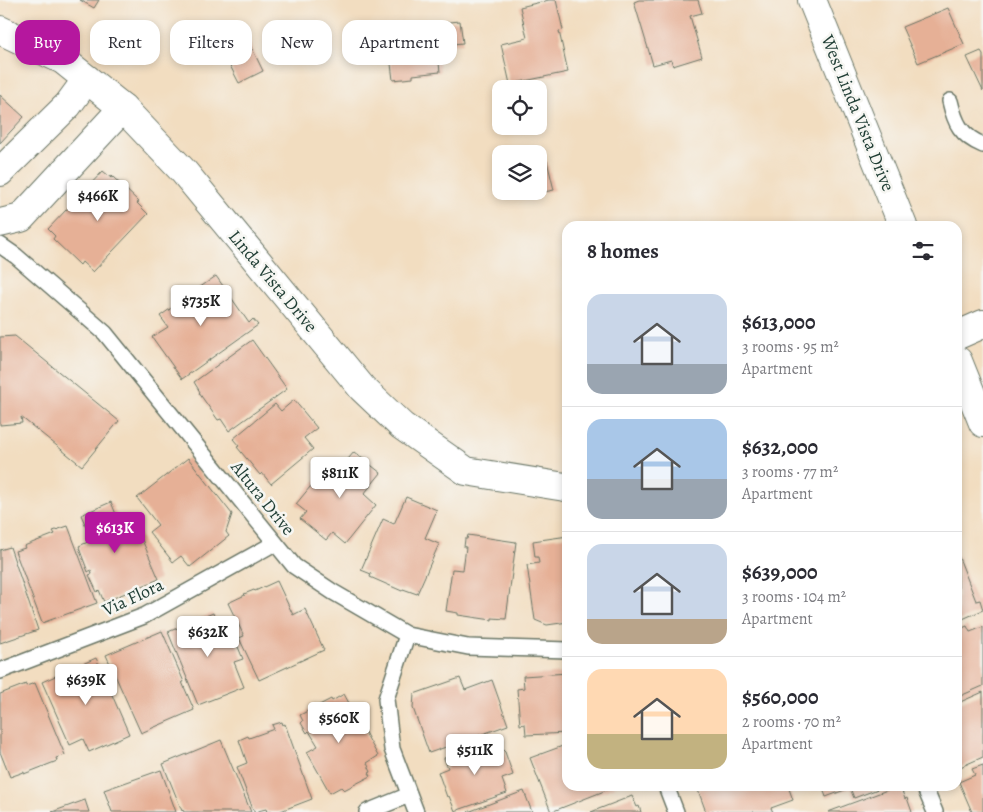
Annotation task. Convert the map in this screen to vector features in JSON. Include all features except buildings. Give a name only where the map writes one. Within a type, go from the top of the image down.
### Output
[{"type":"street","name":"West Linda Vista Drive","points":[[812,0],[901,221]]},
{"type":"street","name":"Linda Vista Drive","points":[[0,30],[63,60],[122,108],[184,172],[362,388],[402,426],[466,471],[562,487]]},
{"type":"street","points":[[0,172],[68,105],[87,78]]},
{"type":"street","points":[[0,223],[21,218],[122,108]]},
{"type":"street","points":[[962,333],[983,324]]},
{"type":"street","points":[[962,371],[983,424]]},
{"type":"lane","points":[[950,101],[953,116],[959,127],[968,137],[983,145]]},
{"type":"lane","name":"Altura Drive","points":[[0,245],[16,256],[105,333],[294,566],[333,592],[407,635],[468,647],[562,650]]},
{"type":"lane","name":"Via Flora","points":[[0,671],[144,616],[275,543]]},
{"type":"lane","points":[[407,635],[386,699],[392,749],[416,812]]},
{"type":"lane","points":[[668,791],[676,812]]},
{"type":"lane","points":[[926,791],[935,812]]},
{"type":"lane","points":[[367,812],[409,796]]}]
